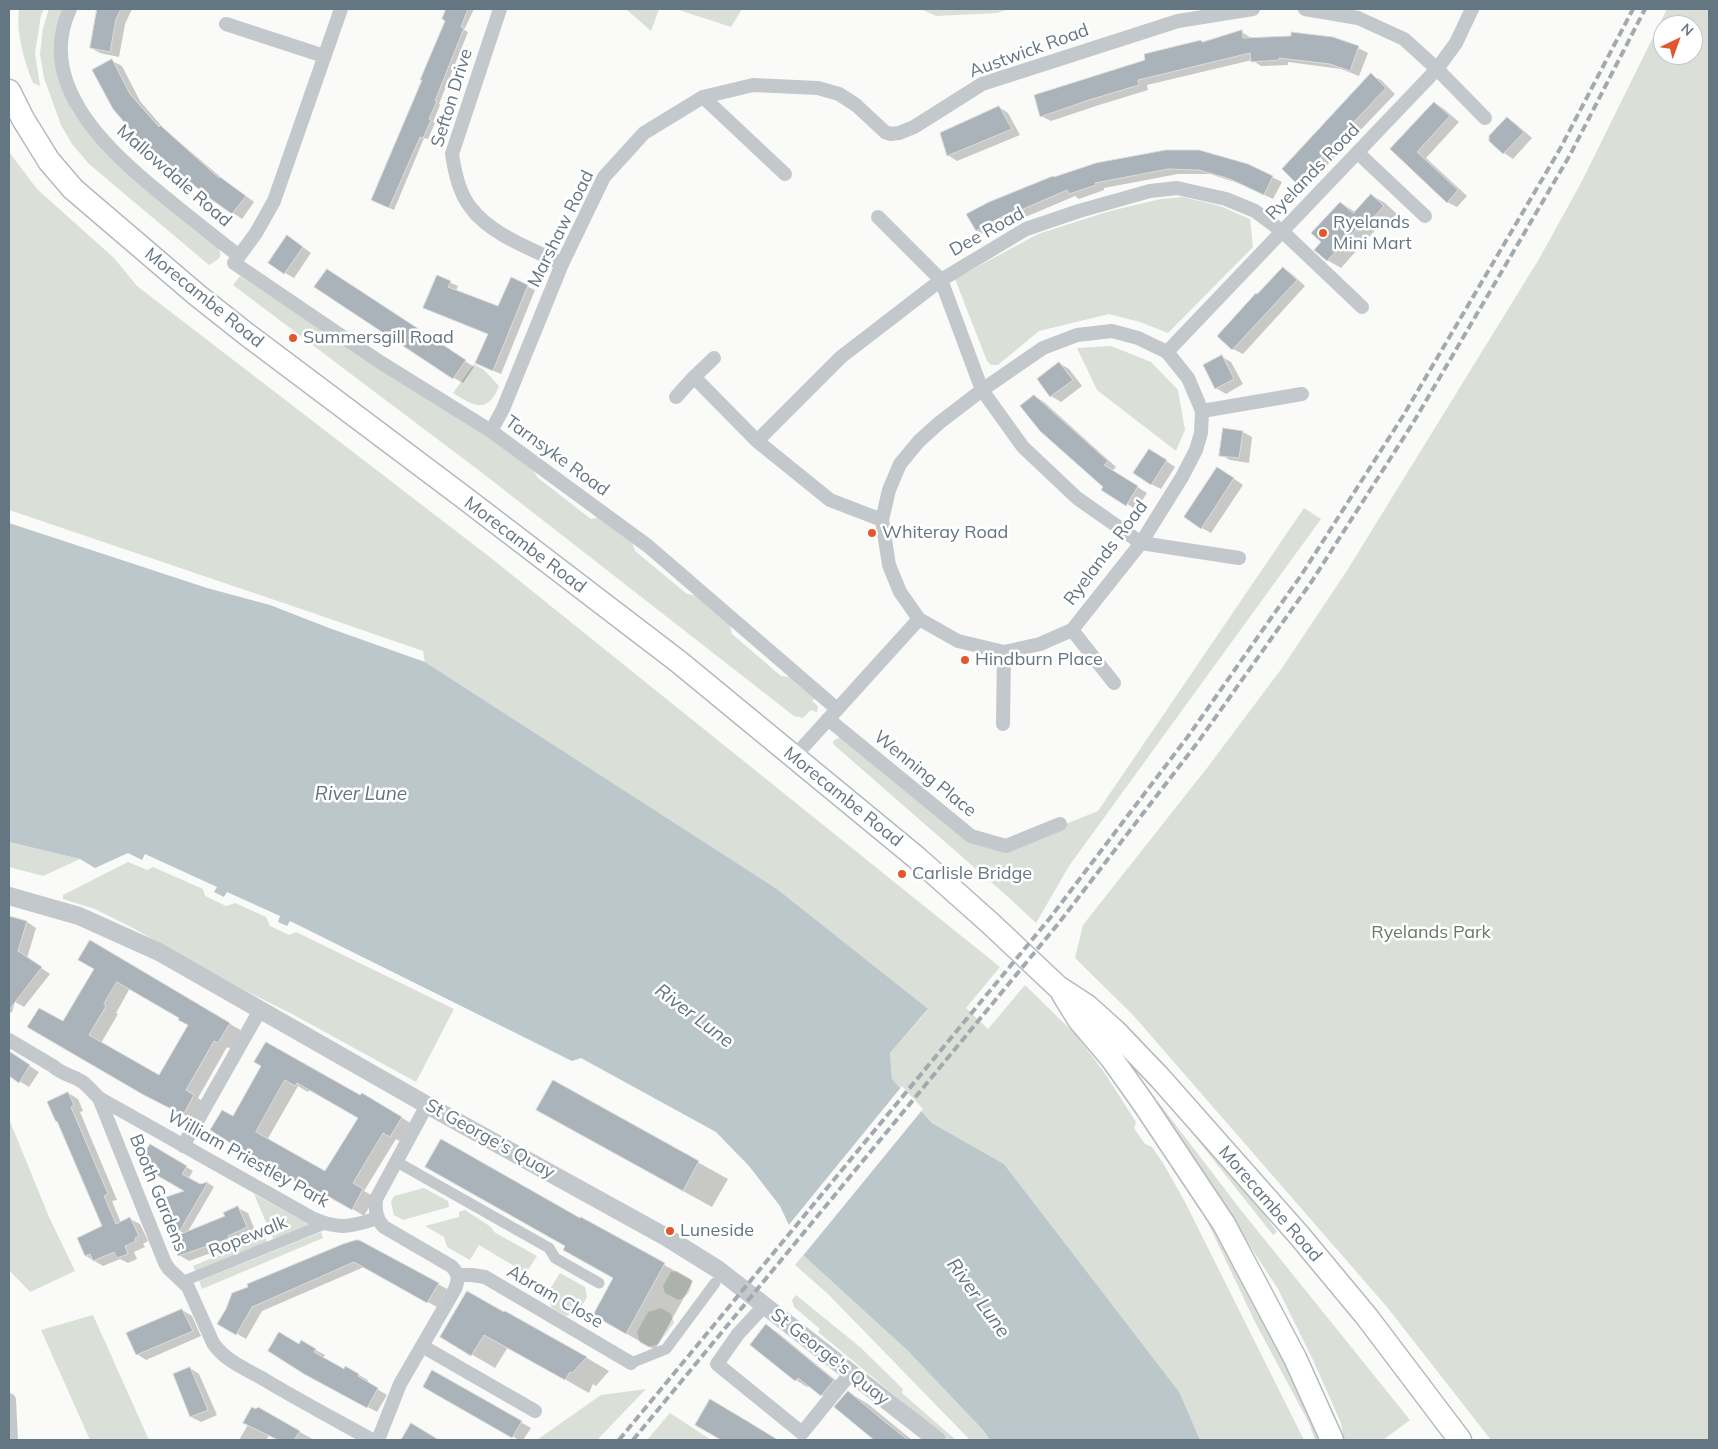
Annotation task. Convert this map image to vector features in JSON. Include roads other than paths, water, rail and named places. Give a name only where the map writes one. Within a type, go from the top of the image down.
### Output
[{"type":"main road","name":"Morecambe Road","points":[[9,91],[23,119],[49,161],[74,189],[182,282],[244,333],[679,662],[917,858],[1058,987],[1087,1006],[1115,1031],[1160,1078],[1298,1234],[1367,1317],[1460,1440]]},
{"type":"main road","name":"Morecambe Road","points":[[1058,987],[1079,1020],[1112,1059],[1144,1104],[1224,1224],[1294,1358],[1332,1440]]},
{"type":"street","name":"Mallowdale Road","points":[[70,9],[63,26],[60,48],[67,84],[77,106],[98,134],[120,158],[236,260]]},
{"type":"street","points":[[236,260],[256,233],[274,201],[341,9]]},
{"type":"street","name":"Sefton Drive","points":[[500,9],[452,154],[456,179],[470,208],[492,229],[562,264]]},
{"type":"street","name":"Austwick Road","points":[[914,127],[982,84],[1178,21],[1253,9]]},
{"type":"street","points":[[1306,9],[1358,18],[1404,39],[1437,69],[1485,118]]},
{"type":"street","name":"Ryelands Road","points":[[1167,352],[1437,69],[1456,43],[1472,9]]},
{"type":"street","points":[[226,24],[324,56]]},
{"type":"street","name":"Marshaw Road","points":[[491,431],[503,409],[562,264],[604,177],[644,134],[703,97],[753,85],[818,88],[839,94],[856,105],[885,132],[891,134],[899,133],[914,127]]},
{"type":"street","points":[[703,97],[784,174]]},
{"type":"street","points":[[1358,153],[1425,216]]},
{"type":"street","name":"Dee Road","points":[[757,441],[841,357],[941,280],[1026,229],[1150,190],[1178,188],[1226,199],[1255,211],[1282,232],[1362,307]]},
{"type":"street","points":[[878,218],[941,280],[982,390],[1023,447],[1076,498],[1142,543],[1239,558]]},
{"type":"street","name":"Tarnsyke Road","points":[[236,260],[380,362],[491,431],[648,546],[833,714]]},
{"type":"street","name":"Ryelands Road","points":[[1112,331],[1138,338],[1167,352],[1188,378],[1202,411],[1201,433],[1196,450],[1182,476],[1142,543],[1072,630],[1040,644],[1004,652],[958,641],[919,619],[900,592],[888,565],[882,520],[889,490],[900,464],[919,441],[982,390],[1044,348],[1077,335],[1112,331]]},
{"type":"street","points":[[676,397],[714,358]]},
{"type":"street","points":[[694,377],[757,441],[830,500],[882,520]]},
{"type":"street","points":[[1202,411],[1302,394]]},
{"type":"street","points":[[794,757],[919,619]]},
{"type":"street","points":[[1072,630],[1114,683]]},
{"type":"street","points":[[1003,724],[1004,652]]},
{"type":"street","name":"Wenning Place","points":[[833,714],[971,836],[1006,846],[1060,824]]},
{"type":"street","name":"St George's Quay","points":[[9,896],[79,916],[158,952],[427,1105],[666,1237],[719,1270],[937,1440]]},
{"type":"street","points":[[183,1146],[260,1010]]},
{"type":"street","name":"Booth Gardens","points":[[9,1040],[66,1076],[82,1082],[102,1099],[165,1263],[169,1269],[184,1281],[193,1295],[213,1343],[222,1354],[277,1388],[372,1440]]},
{"type":"street","name":"William Priestley Park","points":[[102,1099],[325,1224],[345,1227],[377,1218]]},
{"type":"street","points":[[378,1440],[400,1384],[455,1289],[458,1279],[458,1275],[451,1266],[390,1231],[379,1222],[375,1209],[376,1200],[427,1105]]},
{"type":"street","points":[[397,1162],[549,1248],[555,1258],[599,1283]]},
{"type":"street","name":"Ropewalk","points":[[184,1281],[325,1224]]},
{"type":"street","name":"Abram Close","points":[[458,1275],[472,1275],[484,1278],[630,1363]]},
{"type":"street","points":[[630,1363],[666,1349],[715,1283]]},
{"type":"street","points":[[764,1306],[738,1334],[716,1364],[802,1433],[850,1374]]},
{"type":"street","points":[[422,1346],[536,1411]]},
{"type":"street","points":[[9,1400],[10,1440]]},
{"type":"water","name":"River Lune","points":[[9,523],[207,588],[270,605],[425,662],[777,889],[928,1009],[890,1053],[892,1079],[932,1123],[1004,1164],[1179,1392],[1200,1440],[990,1440],[982,1429],[908,1351],[803,1255],[780,1206],[749,1166],[716,1132],[581,1058],[572,1061],[290,921],[287,926],[278,922],[280,916],[227,892],[224,897],[214,892],[217,887],[145,854],[142,860],[128,853],[95,868],[80,859],[9,842]]},
{"type":"railway","points":[[619,1440],[1050,918],[1189,735],[1302,574],[1403,416],[1560,149],[1633,9]]},
{"type":"railway","points":[[633,1440],[1058,924],[1198,742],[1312,581],[1413,423],[1570,155],[1645,9]]},
{"type":"place","name":"Ryelands Mini Mart","points":[[1323,233]]},
{"type":"place","name":"Summersgill Road","points":[[293,338]]},
{"type":"place","name":"Whiteray Road","points":[[872,533]]},
{"type":"place","name":"Hindburn Place","points":[[965,660]]},
{"type":"place","name":"Carlisle Bridge","points":[[902,874]]},
{"type":"place","name":"Luneside","points":[[670,1231]]},
{"type":"park label","name":"Ryelands Park","points":[[1431,933]]}]
